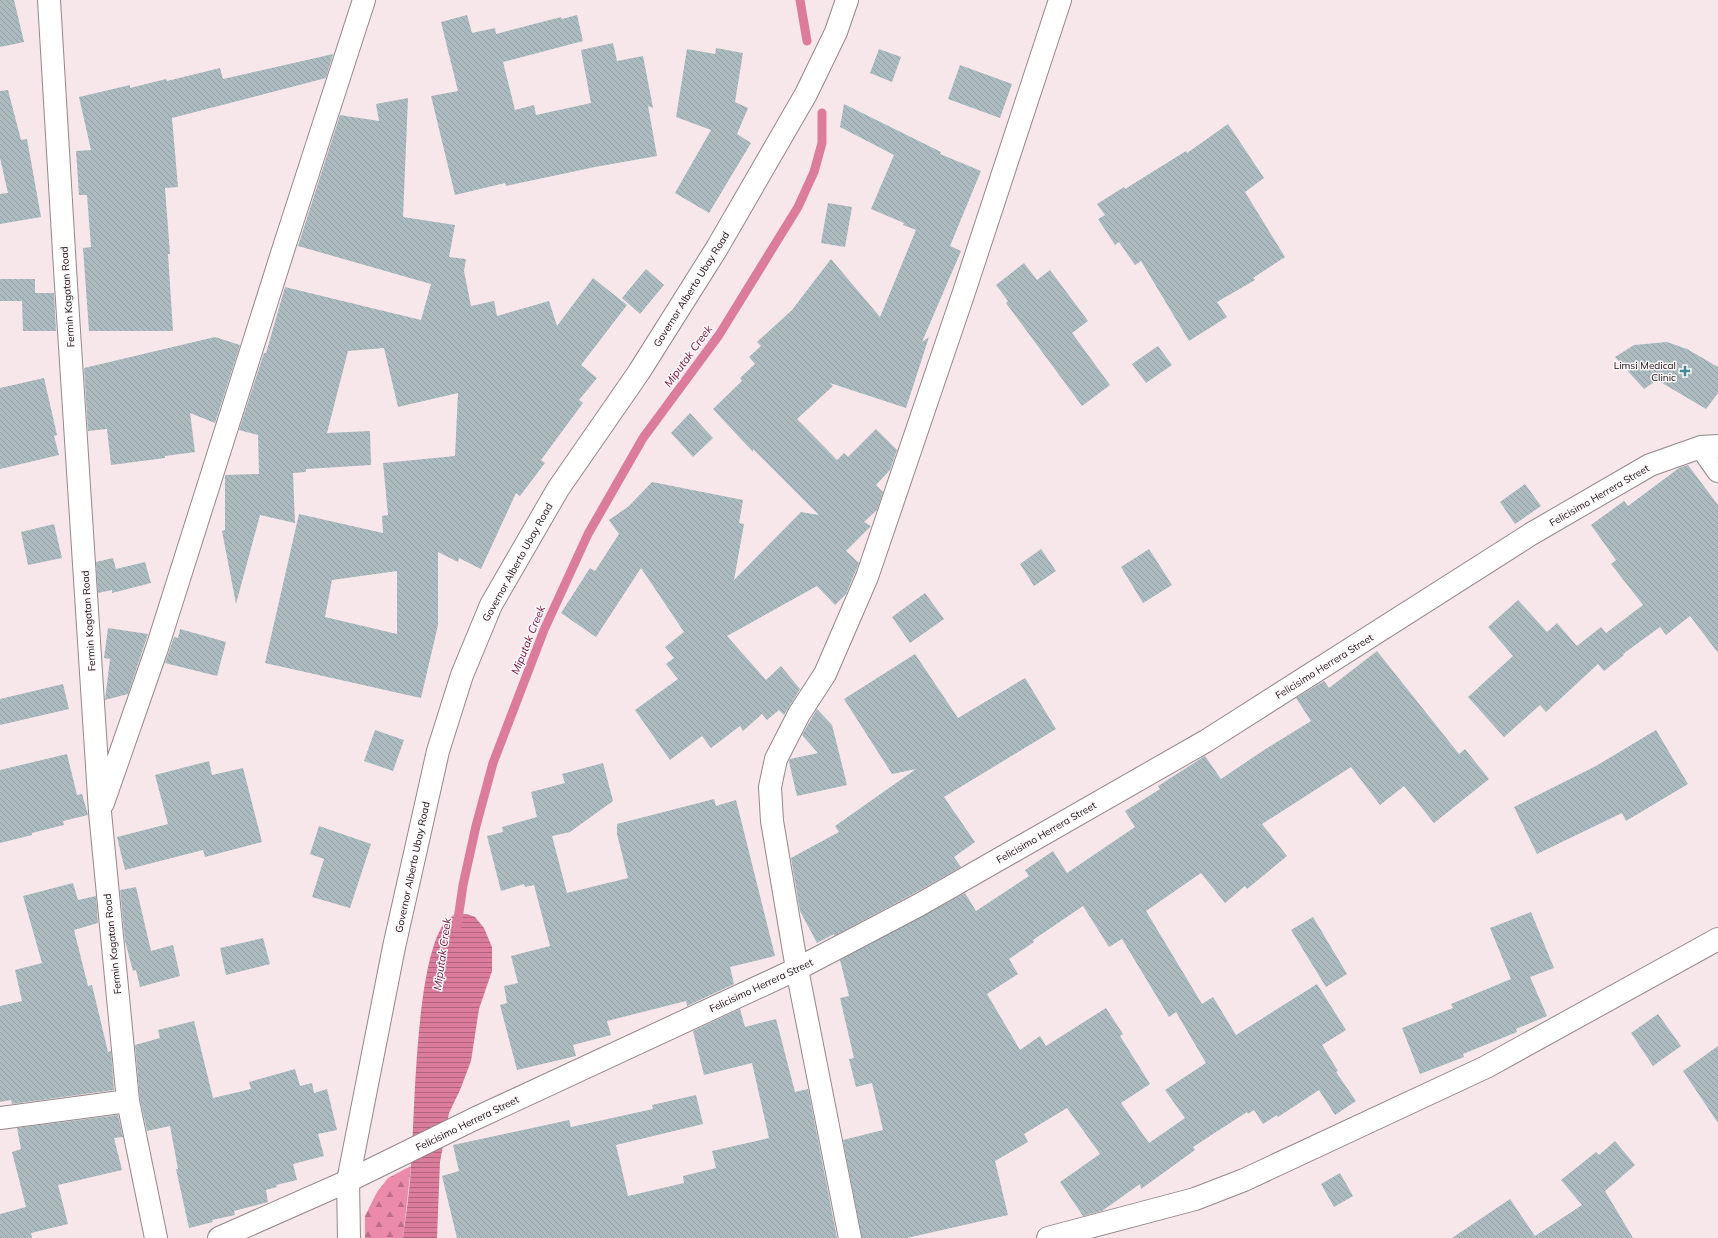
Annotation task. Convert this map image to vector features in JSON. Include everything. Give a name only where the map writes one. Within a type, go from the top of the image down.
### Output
[{"type":"street","name":"Fermin Kagatan Road","points":[[49,0],[100,812],[128,1101],[156,1238]]},
{"type":"street","points":[[100,812],[157,648],[282,251],[364,0]]},
{"type":"street","name":"Governor Alberto Ubay Road","points":[[349,1238],[350,1181],[394,947],[436,759],[464,668],[491,605],[558,489],[639,372],[717,248],[806,94],[836,32],[846,0]]},
{"type":"street","points":[[850,1238],[797,969],[772,821],[770,787],[776,759],[799,714],[825,674],[867,577],[902,470],[964,292],[1060,0]]},
{"type":"street","points":[[1709,446],[1718,471]]},
{"type":"street","name":"Felicisimo Herrera Street","points":[[219,1238],[350,1181],[472,1120],[797,969],[919,905],[1206,741],[1531,534],[1650,465],[1709,446]]},
{"type":"street","points":[[1048,1238],[1195,1199],[1244,1180],[1486,1067],[1718,938]]},
{"type":"street","points":[[0,1118],[128,1101]]},
{"type":"green space","points":[[411,1166],[403,1238],[365,1238],[365,1216],[377,1192],[388,1178]]},
{"type":"water","points":[[456,914],[467,914],[475,917],[484,928],[492,947],[492,971],[479,1009],[471,1061],[449,1113],[440,1162],[437,1238],[403,1238],[410,1184],[416,1074],[423,998],[429,964],[437,936],[448,919]]},
{"type":"building","points":[[0,0],[14,0],[24,42],[0,47]]},
{"type":"building","points":[[467,15],[472,33],[495,28],[496,34],[561,17],[562,19],[577,15],[583,41],[503,62],[515,110],[534,105],[536,115],[591,103],[581,50],[613,43],[617,61],[643,56],[653,108],[648,106],[657,156],[595,167],[506,186],[505,183],[455,195],[431,96],[458,91],[441,22]]},
{"type":"building","points":[[716,48],[743,53],[735,102],[748,108],[737,134],[751,143],[709,213],[675,193],[711,130],[676,117],[687,49],[715,54]]},
{"type":"building","points":[[879,49],[901,57],[892,82],[870,73]]},
{"type":"building","points":[[333,54],[326,78],[172,118],[178,187],[165,188],[170,254],[168,254],[173,331],[89,331],[83,248],[91,247],[87,195],[79,195],[76,151],[91,150],[79,97],[130,85],[130,88],[166,79],[167,81],[220,68],[223,79]]},
{"type":"building","points":[[960,65],[1012,84],[1000,118],[948,99]]},
{"type":"building","points":[[8,90],[21,140],[27,139],[41,217],[0,224],[0,194],[8,193],[0,158],[0,91]]},
{"type":"building","points":[[408,98],[403,217],[455,225],[449,257],[466,259],[464,271],[471,306],[494,301],[497,316],[549,301],[557,326],[593,278],[627,305],[581,365],[597,378],[579,400],[583,403],[541,460],[545,463],[520,496],[516,493],[481,569],[459,558],[458,562],[438,552],[438,625],[421,698],[265,663],[299,514],[383,533],[382,516],[388,515],[383,463],[455,456],[458,393],[398,407],[384,348],[348,351],[327,433],[370,431],[371,465],[306,469],[306,472],[293,473],[295,523],[260,515],[236,604],[222,531],[225,530],[225,475],[259,474],[258,435],[239,430],[264,353],[266,353],[285,287],[421,320],[431,284],[298,246],[340,115],[379,121],[376,104]],"holes":[[[397,571],[397,634],[325,617],[332,580]]]},
{"type":"building","points":[[844,104],[941,152],[940,154],[981,171],[950,246],[961,251],[922,342],[929,337],[906,408],[830,383],[833,386],[797,419],[837,460],[844,453],[848,457],[876,429],[897,450],[890,470],[876,485],[883,492],[877,510],[864,522],[871,526],[846,551],[859,563],[846,594],[835,605],[817,586],[727,636],[766,680],[781,666],[800,689],[784,715],[779,710],[767,720],[762,714],[743,731],[740,726],[711,748],[702,736],[670,760],[635,710],[678,679],[666,664],[674,658],[665,647],[684,632],[641,568],[596,637],[561,613],[590,568],[595,571],[619,534],[609,520],[629,506],[652,482],[743,500],[739,523],[744,524],[734,580],[801,512],[819,515],[753,449],[753,452],[713,409],[742,381],[740,378],[755,364],[749,357],[761,346],[757,342],[792,310],[831,259],[880,317],[916,230],[903,225],[904,223],[871,209],[894,155],[840,127]]},
{"type":"building","points":[[1228,124],[1264,178],[1245,192],[1285,257],[1253,278],[1255,280],[1217,302],[1227,317],[1189,341],[1141,261],[1135,265],[1119,242],[1115,245],[1098,219],[1105,215],[1097,204],[1124,187],[1125,189],[1186,151],[1187,153]]},
{"type":"building","points":[[828,203],[852,207],[845,247],[821,243]]},
{"type":"building","points":[[1024,263],[1037,280],[1050,270],[1088,321],[1072,333],[1110,385],[1082,406],[1006,303],[1008,301],[996,285]]},
{"type":"building","points":[[646,269],[664,285],[640,314],[622,298]]},
{"type":"building","points":[[0,279],[35,279],[35,293],[54,293],[56,331],[23,331],[22,301],[0,301]]},
{"type":"building","points":[[215,337],[240,345],[215,423],[190,413],[195,452],[165,456],[165,458],[111,465],[107,429],[88,431],[84,368]]},
{"type":"building","points":[[1667,342],[1687,349],[1718,367],[1718,393],[1706,409],[1657,380],[1644,389],[1615,357],[1634,345]]},
{"type":"building","points":[[1158,346],[1172,365],[1146,383],[1132,364]]},
{"type":"building","points":[[44,378],[57,435],[54,436],[59,455],[0,469],[0,388]]},
{"type":"building","points":[[690,413],[713,438],[693,457],[671,433]]},
{"type":"building","points":[[1688,465],[1718,505],[1718,653],[1690,616],[1666,635],[1660,627],[1623,654],[1624,655],[1604,671],[1598,664],[1546,712],[1540,705],[1504,737],[1468,697],[1513,656],[1488,627],[1518,600],[1547,632],[1557,623],[1577,646],[1601,627],[1606,633],[1643,605],[1611,564],[1616,560],[1591,525],[1624,501],[1628,506],[1679,468]]},
{"type":"building","points":[[1525,484],[1541,506],[1515,524],[1500,502]]},
{"type":"building","points":[[54,524],[62,558],[28,565],[21,532]]},
{"type":"building","points":[[1041,549],[1056,571],[1034,586],[1020,564]]},
{"type":"building","points":[[1149,549],[1172,585],[1143,603],[1121,567]]},
{"type":"building","points":[[113,558],[116,569],[145,562],[151,583],[112,593],[112,590],[98,593],[96,562]]},
{"type":"building","points":[[925,593],[944,619],[910,643],[892,617]]},
{"type":"building","points":[[108,628],[148,634],[128,694],[105,700],[110,659],[104,658]]},
{"type":"building","points":[[180,629],[226,642],[217,676],[165,663],[174,637],[178,638]]},
{"type":"building","points":[[1377,651],[1459,754],[1465,749],[1489,779],[1434,823],[1404,786],[1380,805],[1351,767],[1262,824],[1287,856],[1247,889],[1245,886],[1225,903],[1201,873],[1146,911],[1202,1004],[1213,997],[1236,1035],[1317,984],[1346,1030],[1322,1045],[1338,1071],[1336,1072],[1356,1101],[1335,1115],[1319,1090],[1278,1117],[1277,1115],[1263,1124],[1254,1110],[1248,1114],[1247,1112],[1193,1147],[1195,1150],[1141,1189],[1140,1184],[1102,1211],[1083,1216],[1060,1182],[1100,1154],[1067,1108],[1024,1134],[1028,1142],[995,1161],[1008,1215],[907,1238],[862,1238],[843,1140],[883,1130],[872,1083],[856,1087],[849,1059],[854,1058],[840,998],[849,996],[840,960],[965,893],[976,911],[1029,876],[1025,870],[1053,851],[1067,873],[1135,827],[1125,811],[1160,789],[1158,786],[1205,756],[1221,779],[1311,721],[1296,698],[1324,681],[1329,688]],"holes":[[[1083,906],[1109,947],[1122,939],[1169,1017],[1176,1012],[1206,1063],[1165,1090],[1185,1118],[1149,1143],[1121,1103],[1150,1084],[1120,1036],[1123,1034],[1106,1008],[1046,1046],[1040,1036],[1020,1050],[987,994],[1018,974],[1009,959],[1034,942],[1033,940]]]},
{"type":"building","points":[[915,654],[958,718],[1025,678],[1056,729],[944,797],[975,842],[954,857],[961,867],[834,936],[834,934],[817,943],[800,911],[791,858],[839,832],[835,826],[916,769],[892,774],[844,699]]},
{"type":"building","points":[[63,684],[69,709],[0,725],[0,699]]},
{"type":"building","points":[[817,709],[832,725],[847,785],[797,796],[789,762],[790,759],[818,753],[802,735]]},
{"type":"building","points":[[375,730],[404,740],[393,771],[364,761]]},
{"type":"building","points":[[1656,730],[1688,784],[1626,821],[1622,813],[1537,854],[1514,807],[1596,766]]},
{"type":"building","points":[[67,754],[77,795],[82,794],[88,815],[63,821],[64,825],[0,843],[0,770]]},
{"type":"building","points":[[209,761],[212,775],[243,768],[262,842],[205,857],[203,850],[125,870],[117,837],[168,824],[155,775]]},
{"type":"building","points":[[603,763],[613,801],[570,832],[552,836],[567,893],[628,878],[617,834],[617,824],[714,799],[716,806],[736,800],[775,956],[730,967],[734,984],[687,1006],[686,1001],[607,1021],[611,1035],[573,1045],[576,1056],[517,1070],[500,1005],[507,1003],[504,986],[518,983],[511,956],[550,946],[534,885],[525,887],[524,884],[501,891],[487,836],[503,832],[502,827],[537,817],[531,792],[565,783],[562,774]]},
{"type":"building","points":[[319,826],[371,844],[350,908],[312,897],[324,859],[310,854]]},
{"type":"building","points":[[73,883],[78,900],[96,896],[98,923],[74,930],[88,986],[92,985],[108,1052],[111,1051],[114,1090],[12,1104],[11,1100],[0,1102],[0,1006],[22,1001],[15,970],[42,963],[23,896]]},
{"type":"building","points":[[136,887],[151,951],[173,945],[180,976],[140,987],[136,970],[133,971],[125,941],[120,890]]},
{"type":"building","points":[[1531,912],[1554,968],[1530,977],[1547,1016],[1516,1029],[1517,1032],[1463,1054],[1464,1057],[1420,1074],[1402,1028],[1453,1008],[1451,1004],[1511,979],[1490,928]]},
{"type":"building","points":[[1313,917],[1347,974],[1326,987],[1291,930]]},
{"type":"building","points":[[263,938],[270,964],[226,975],[220,948]]},
{"type":"building","points":[[740,1009],[745,1027],[776,1019],[795,1092],[808,1089],[837,1238],[457,1238],[442,1176],[459,1171],[453,1145],[569,1120],[571,1127],[653,1109],[652,1105],[696,1095],[703,1124],[616,1145],[628,1196],[684,1183],[683,1176],[716,1168],[712,1151],[769,1138],[752,1063],[704,1075],[693,1031]]},
{"type":"building","points":[[1658,1014],[1681,1046],[1653,1066],[1631,1033]]},
{"type":"building","points":[[194,1021],[213,1098],[251,1089],[249,1082],[295,1069],[300,1086],[312,1083],[314,1093],[327,1089],[337,1130],[318,1134],[324,1156],[293,1164],[297,1180],[276,1185],[277,1187],[266,1190],[268,1202],[234,1211],[235,1215],[212,1220],[213,1222],[189,1228],[176,1169],[178,1169],[170,1126],[147,1131],[140,1099],[135,1045],[160,1038],[158,1030]]},
{"type":"building","points":[[1718,1046],[1718,1123],[1683,1071]]},
{"type":"building","points":[[118,1115],[123,1137],[114,1138],[122,1170],[58,1185],[68,1224],[31,1233],[32,1238],[0,1238],[0,1214],[26,1207],[12,1152],[21,1149],[17,1128]]},
{"type":"building","points":[[1615,1141],[1635,1165],[1605,1191],[1633,1238],[1452,1238],[1510,1199],[1535,1236],[1582,1205],[1561,1180],[1596,1152],[1599,1155]]},
{"type":"building","points":[[1340,1173],[1353,1196],[1334,1207],[1321,1184]]},
{"type":"waterway","name":"Miputak Creek","points":[[800,0],[807,41]]},
{"type":"waterway","name":"Miputak Creek","points":[[457,926],[463,885],[476,826],[493,763],[544,630],[588,534],[643,438],[719,335],[798,207],[814,172],[822,143],[822,113]]},
{"type":"place","name":"Limsi Medical Clinic","points":[[1685,371]]}]
